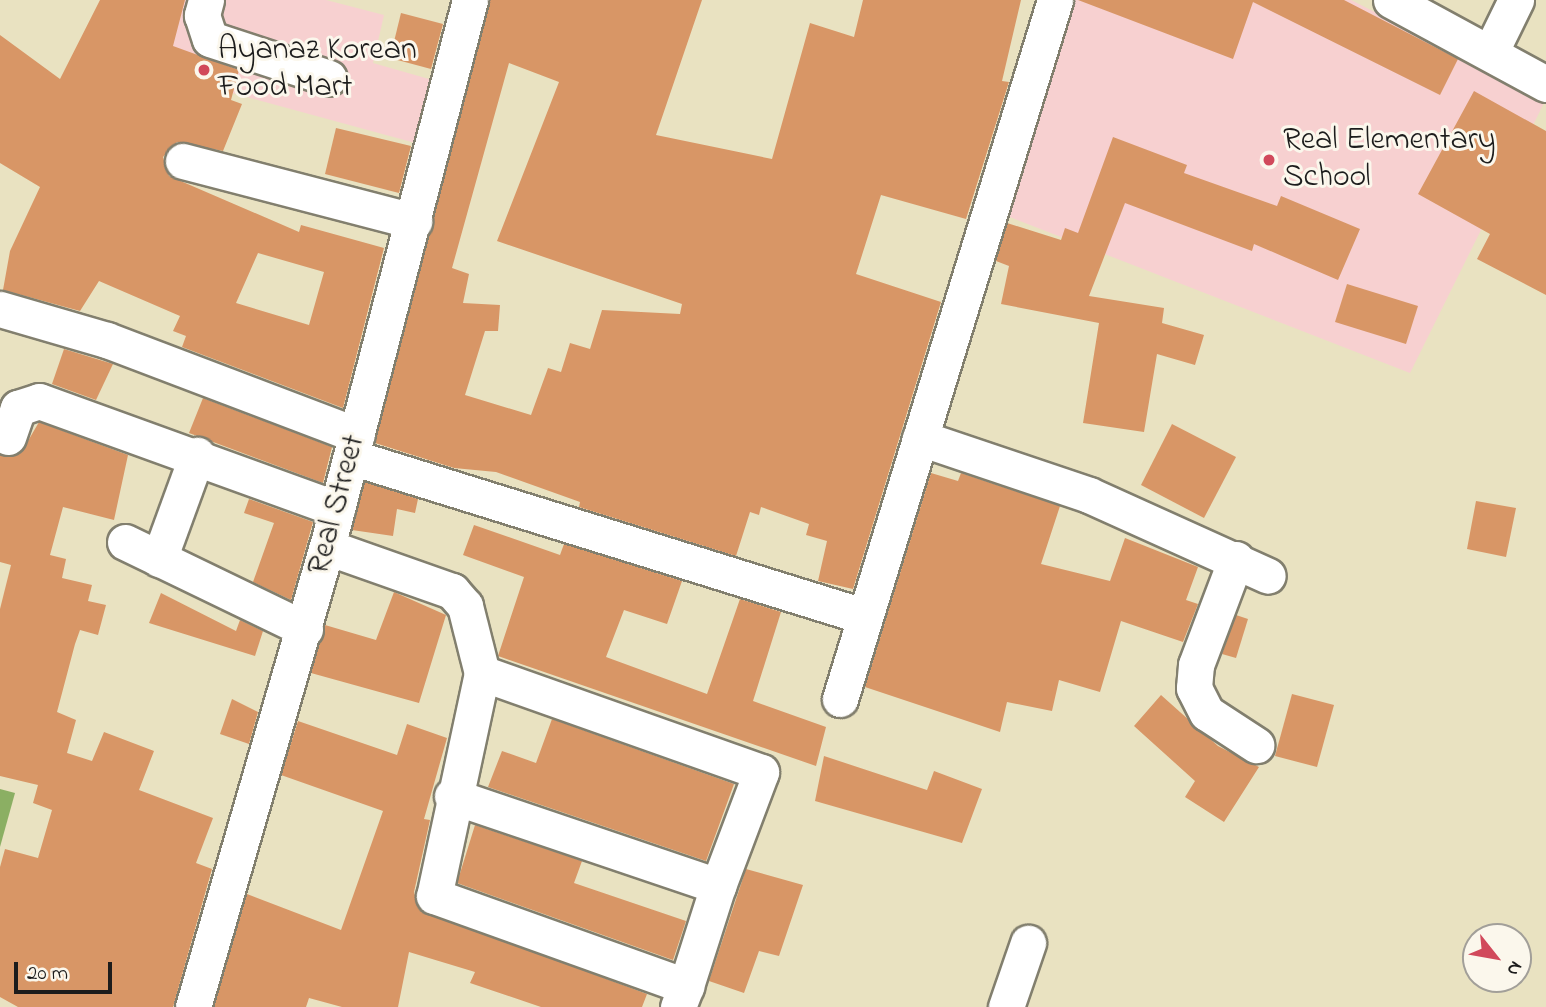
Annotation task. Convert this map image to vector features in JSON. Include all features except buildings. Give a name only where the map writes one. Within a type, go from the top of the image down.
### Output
[{"type":"street","points":[[206,0],[202,15],[210,39],[329,78]]},
{"type":"street","name":"Real Street","points":[[193,1007],[305,629],[470,0]]},
{"type":"street","points":[[839,699],[1055,0]]},
{"type":"street","points":[[1391,0],[1491,51],[1546,84]]},
{"type":"street","points":[[1491,51],[1516,0]]},
{"type":"street","points":[[183,162],[414,221]]},
{"type":"street","points":[[0,309],[119,344],[354,446],[863,616]]},
{"type":"street","points":[[8,437],[18,408],[39,401],[197,455],[337,509]]},
{"type":"street","points":[[920,438],[1089,495],[1236,559],[1268,576]]},
{"type":"street","points":[[159,559],[197,455]]},
{"type":"street","points":[[125,542],[305,629]]},
{"type":"street","points":[[327,547],[452,591],[465,606],[482,673],[452,796],[434,896],[682,997],[718,886],[761,772],[482,673]]},
{"type":"street","points":[[1236,559],[1196,665],[1194,688],[1206,713],[1256,745]]},
{"type":"street","points":[[452,796],[718,886]]},
{"type":"street","points":[[1006,1007],[1028,943]]},
{"type":"shaded area","points":[[100,0],[326,0],[384,15],[373,63],[436,81],[419,144],[85,53]]},
{"type":"shaded area","name":"Real Elementary School","points":[[1070,0],[1351,0],[1546,99],[1410,373],[1002,214]]},
{"type":"green space","points":[[0,789],[15,793],[0,847]]},
{"type":"place","name":"Ayanaz Korean Food Mart","points":[[204,70]]},
{"type":"place","name":"Real Elementary School","points":[[1269,160]]}]
